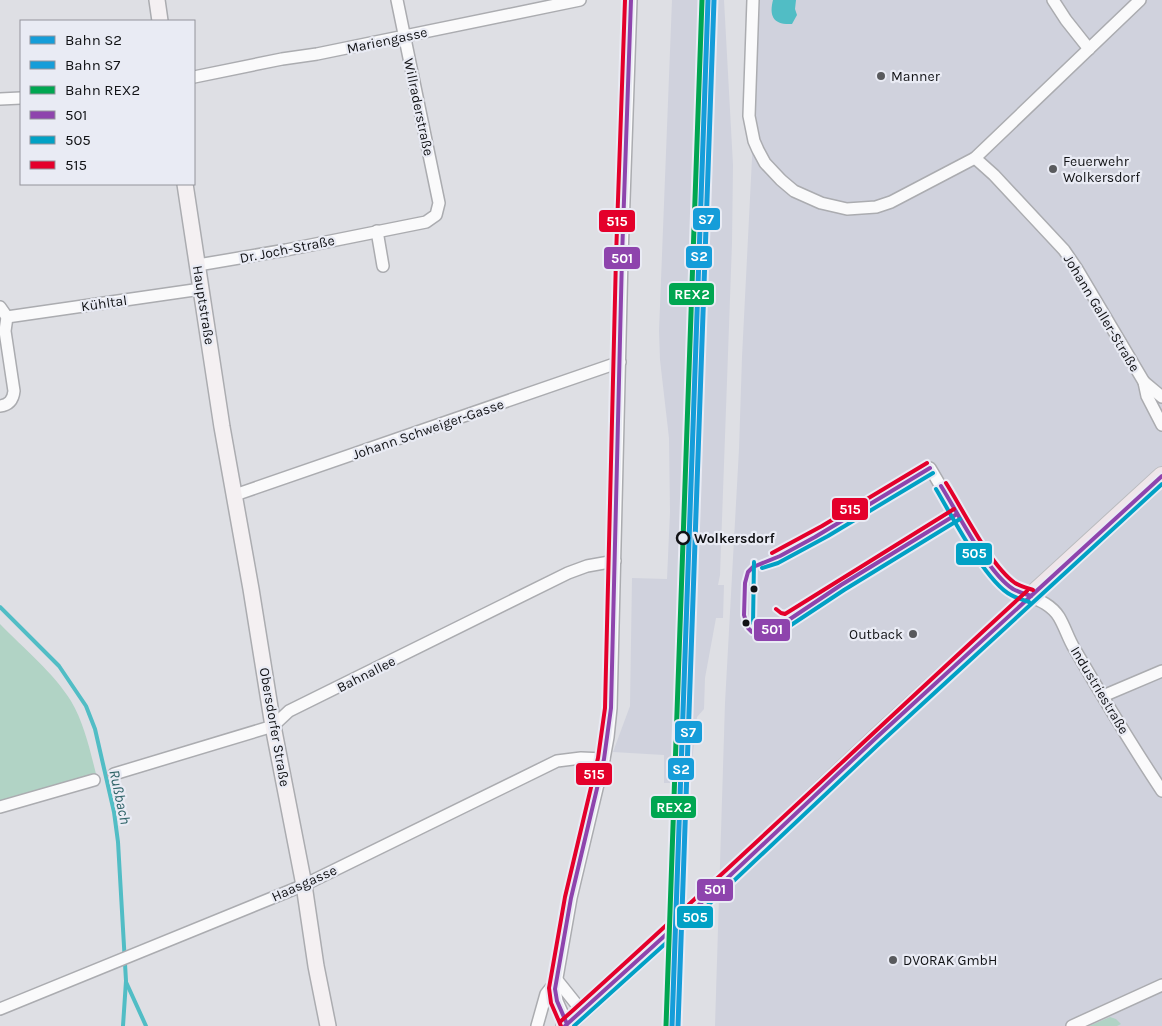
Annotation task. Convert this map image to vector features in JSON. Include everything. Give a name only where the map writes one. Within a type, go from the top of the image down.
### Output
[{"type":"main road","points":[[157,0],[160,20]]},
{"type":"main road","name":"Hauptstraße","points":[[185,185],[222,427]]},
{"type":"main road","name":"Obersdorfer Straße","points":[[222,427],[273,726],[304,885],[316,966],[328,1026]]},
{"type":"main road","points":[[567,1025],[581,1010],[702,902],[857,756],[1162,476]]},
{"type":"street","name":"Willraderstraße","points":[[397,0],[439,203],[436,215]]},
{"type":"street","name":"Mariengasse","points":[[195,77],[580,0]]},
{"type":"street","points":[[567,1025],[557,1001],[555,989],[571,898],[604,759],[611,708],[622,257],[631,0]]},
{"type":"street","points":[[753,0],[749,116],[754,142],[765,163],[794,191],[807,198],[847,209],[876,207],[891,202],[976,158],[1140,0]]},
{"type":"street","points":[[1053,0],[1089,49]]},
{"type":"street","points":[[0,99],[20,98]]},
{"type":"street","name":"Johann Galler-Straße","points":[[976,158],[1064,250],[1144,382],[1147,396],[1162,425]]},
{"type":"street","name":"Dr. Joch-Straße","points":[[198,265],[426,222],[436,215]]},
{"type":"street","points":[[377,231],[383,266]]},
{"type":"street","name":"Kühltal","points":[[8,317],[201,289]]},
{"type":"street","points":[[0,308],[8,317],[5,331],[14,391],[10,402],[0,406]]},
{"type":"street","name":"Johann Schweiger-Gasse","points":[[235,495],[620,362]]},
{"type":"street","name":"Johann Galler-Straße","points":[[1144,382],[1162,397]]},
{"type":"street","name":"Industriestraße","points":[[930,468],[980,553],[1008,586],[1052,608],[1103,696],[1162,791]]},
{"type":"street","name":"Bahnallee","points":[[114,774],[273,726],[289,711],[341,687],[568,573],[587,566],[615,561]]},
{"type":"street","points":[[1103,696],[1162,671]]},
{"type":"street","name":"Haasgasse","points":[[0,1009],[304,885],[557,761],[581,758],[604,759]]},
{"type":"street","points":[[0,807],[94,780]]},
{"type":"street","points":[[557,980],[581,1010]]},
{"type":"street","points":[[536,1026],[546,994],[557,980]]},
{"type":"street","points":[[1072,1026],[1162,985]]},
{"type":"shaded area","points":[[672,0],[724,0],[733,165],[732,243],[720,575],[718,585],[724,585],[723,618],[716,618],[705,678],[704,709],[697,717],[690,779],[684,878],[670,877],[670,783],[664,783],[664,755],[613,752],[630,706],[632,578],[667,579],[670,512],[669,438],[660,360],[659,331]]},
{"type":"shaded area","points":[[760,0],[1162,0],[1162,1026],[715,1026],[725,703]]},
{"type":"green space","points":[[0,624],[47,671],[71,701],[83,727],[96,774],[0,802]]},
{"type":"green space","points":[[1110,1017],[1116,1019],[1121,1024],[1117,1026],[1089,1026]]},
{"type":"water","points":[[773,0],[796,0],[795,9],[797,15],[792,24],[780,23],[774,18],[772,15]]},
{"type":"waterway","name":"Rußbach","points":[[0,607],[59,666],[86,706],[95,729],[114,812],[118,842],[126,981],[123,1026]]},
{"type":"waterway","points":[[126,982],[146,1026]]},
{"type":"rail line","name":"REX2","points":[[666,1026],[702,0]]},
{"type":"rail line","name":"S2","points":[[672,1026],[708,0]]},
{"type":"rail line","name":"S7","points":[[678,1026],[714,0]]},
{"type":"transit line","name":"515","points":[[561,1026],[551,1003],[549,988],[565,897],[598,758],[605,708],[616,257],[625,0]]},
{"type":"transit line","name":"501","points":[[567,1024],[557,1001],[555,989],[571,898],[604,759],[611,708],[622,257],[631,0]]},
{"type":"transit line","name":"515","points":[[772,553],[822,526],[927,463]]},
{"type":"transit line","name":"501","points":[[930,468],[815,537],[780,556],[753,567],[748,572],[745,583],[744,615],[748,628],[752,632],[757,633],[775,629],[841,585],[957,514]]},
{"type":"transit line","name":"505","points":[[762,568],[778,563],[828,536],[933,473]]},
{"type":"transit line","name":"501","points":[[565,1026],[702,902],[877,737],[1162,476]]},
{"type":"transit line","name":"515","points":[[946,483],[996,564],[1015,583],[1033,590]]},
{"type":"transit line","name":"505","points":[[574,1026],[706,907],[881,742],[1162,484]]},
{"type":"transit line","name":"501","points":[[941,486],[993,570],[1013,589],[1031,596]]},
{"type":"transit line","name":"505","points":[[936,489],[970,547],[991,576],[1001,588],[1011,595],[1029,602]]},
{"type":"transit line","name":"515","points":[[776,609],[785,614],[954,509]]},
{"type":"transit line","name":"505","points":[[754,562],[753,623],[764,633],[776,635],[844,590],[960,519]]},
{"type":"transit line","name":"515","points":[[561,1021],[1027,591]]},
{"type":"place","name":"Manner","points":[[881,76]]},
{"type":"place","name":"Feuerwehr Wolkersdorf","points":[[1053,169]]},
{"type":"place","name":"Wolkersdorf","points":[[683,538]]},
{"type":"place","name":"Outback","points":[[913,634]]},
{"type":"place","name":"DVORAK GmbH","points":[[893,960]]}]
